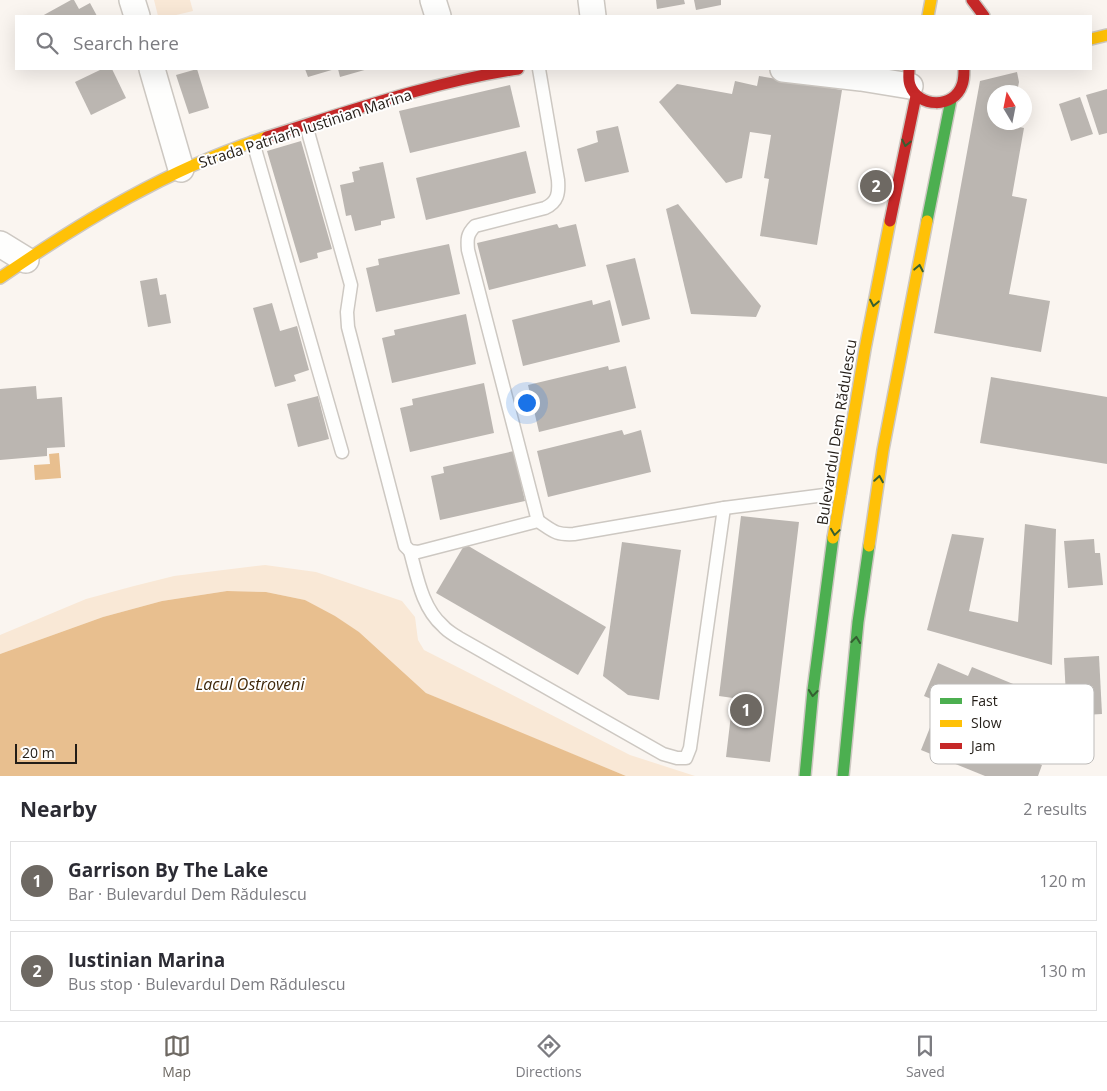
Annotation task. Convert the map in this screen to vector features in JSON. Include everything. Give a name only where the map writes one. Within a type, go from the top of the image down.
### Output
[{"type":"main road","points":[[928,15],[931,0]]},
{"type":"main road","points":[[968,15],[972,0]]},
{"type":"main road","points":[[972,0],[983,15]]},
{"type":"main road","points":[[1092,39],[1107,35]]},
{"type":"main road","name":"Strada Patriarh Iustinian Marina","points":[[0,278],[114,205],[181,169],[253,142],[454,74],[505,70]]},
{"type":"main road","points":[[912,84],[924,101],[943,103],[951,100],[963,87],[965,70]]},
{"type":"main road","name":"Bulevardul Dem Rădulescu","points":[[805,776],[819,644],[840,493],[912,84]]},
{"type":"main road","points":[[843,776],[858,622],[883,450],[951,100]]},
{"type":"street","points":[[132,0],[137,15]]},
{"type":"street","points":[[433,0],[438,15]]},
{"type":"street","points":[[591,0],[593,15]]},
{"type":"street","points":[[152,70],[181,169]]},
{"type":"street","points":[[792,70],[912,84]]},
{"type":"street","points":[[861,78],[889,70]]},
{"type":"street","points":[[0,244],[26,260]]},
{"type":"lane","points":[[538,70],[558,180],[559,191],[557,199],[546,208],[475,226],[469,232],[467,240],[538,521],[553,533],[561,535],[724,508],[840,493]]},
{"type":"lane","points":[[306,125],[351,285],[347,312],[348,327],[405,546],[410,551],[422,592],[431,611],[442,626],[459,638],[662,754],[686,758],[690,748],[724,508]]},
{"type":"lane","points":[[253,142],[342,452]]},
{"type":"lane","points":[[410,551],[418,552],[538,521]]},
{"type":"shaded area","points":[[154,0],[190,0],[193,11],[176,15],[158,15]]},
{"type":"shaded area","points":[[265,565],[316,572],[402,601],[415,617],[418,640],[424,650],[630,755],[695,776],[626,776],[484,718],[426,693],[359,632],[305,600],[266,592],[227,591],[162,601],[103,617],[0,654],[0,635],[86,599],[174,576]]},
{"type":"water","points":[[59,453],[61,478],[35,480],[34,465],[50,464],[49,454]]},
{"type":"water","name":"Lacul Ostroveni","points":[[227,591],[266,592],[305,600],[335,616],[359,632],[426,693],[626,776],[0,776],[0,654],[103,617],[162,601]]},
{"type":"building","points":[[74,0],[79,9],[90,3],[96,15],[44,15]]},
{"type":"building","points":[[656,0],[684,0],[685,4],[657,9]]},
{"type":"building","points":[[694,0],[721,0],[721,5],[696,10]]},
{"type":"building","points":[[100,70],[112,70],[126,98],[91,115],[75,82]]},
{"type":"building","points":[[197,70],[209,108],[189,114],[176,75]]},
{"type":"building","points":[[305,70],[332,70],[308,77]]},
{"type":"building","points":[[338,70],[364,70],[340,77]]},
{"type":"building","points":[[1017,72],[1018,85],[987,85],[987,130],[1024,130],[1012,196],[1027,199],[1009,294],[1050,301],[1041,352],[934,333],[980,81]]},
{"type":"building","points":[[759,76],[842,90],[817,245],[760,236],[769,179],[764,178],[771,135],[750,132],[742,178],[726,183],[659,102],[677,84],[732,94],[735,81],[757,86]]},
{"type":"building","points":[[510,85],[520,127],[410,153],[399,111]]},
{"type":"building","points":[[1107,89],[1107,133],[1099,135],[1086,95]]},
{"type":"building","points":[[1080,97],[1093,134],[1071,141],[1059,104]]},
{"type":"building","points":[[618,126],[629,172],[585,182],[577,149],[598,142],[596,131]]},
{"type":"building","points":[[301,141],[332,249],[317,253],[318,258],[300,263],[267,151]]},
{"type":"building","points":[[526,151],[536,193],[426,220],[416,178]]},
{"type":"building","points":[[383,162],[395,218],[381,221],[381,225],[355,231],[351,215],[346,216],[340,185],[354,182],[352,172],[360,170],[359,167]]},
{"type":"building","points":[[678,204],[761,306],[756,317],[691,314],[666,209]]},
{"type":"building","points":[[557,224],[559,228],[576,224],[586,266],[489,290],[477,243]]},
{"type":"building","points":[[449,244],[460,294],[376,312],[366,268],[379,265],[378,259]]},
{"type":"building","points":[[635,258],[650,319],[622,326],[606,265]]},
{"type":"building","points":[[157,278],[160,295],[166,294],[171,323],[148,327],[140,281]]},
{"type":"building","points":[[592,300],[593,305],[610,300],[620,342],[523,366],[512,320]]},
{"type":"building","points":[[272,303],[280,331],[297,326],[309,370],[294,375],[296,381],[275,387],[253,308]]},
{"type":"building","points":[[466,314],[476,364],[392,383],[382,338],[395,335],[394,330]]},
{"type":"building","points":[[608,366],[609,370],[626,366],[636,408],[539,432],[528,385]]},
{"type":"building","points":[[991,377],[1107,397],[1107,464],[980,443]]},
{"type":"building","points":[[484,383],[494,433],[410,452],[400,408],[413,405],[412,399]]},
{"type":"building","points":[[36,386],[37,399],[62,397],[65,447],[47,448],[47,456],[0,460],[0,389]]},
{"type":"building","points":[[318,396],[329,439],[298,447],[287,404]]},
{"type":"building","points":[[622,430],[624,435],[641,430],[651,472],[548,497],[537,451]]},
{"type":"building","points":[[514,451],[525,501],[440,520],[431,476],[444,473],[443,467]]},
{"type":"building","points":[[741,516],[799,522],[770,762],[726,757],[733,698],[719,696]]},
{"type":"building","points":[[1025,524],[1056,529],[1052,665],[927,630],[952,534],[984,538],[969,611],[1018,622]]},
{"type":"building","points":[[1094,539],[1095,553],[1100,553],[1103,585],[1068,588],[1064,541]]},
{"type":"building","points":[[622,542],[681,550],[659,700],[628,695],[603,676]]},
{"type":"building","points":[[465,544],[606,627],[578,675],[436,593]]},
{"type":"building","points":[[1099,656],[1102,714],[1094,714],[1094,684],[1065,684],[1064,658]]},
{"type":"building","points":[[938,663],[968,676],[972,667],[1013,684],[930,684],[930,698],[924,696]]},
{"type":"building","points":[[930,728],[930,754],[921,750]]},
{"type":"building","points":[[955,764],[1042,765],[1038,776],[985,776]]},
{"type":"traffic: fast","points":[[927,221],[951,100]]},
{"type":"traffic: fast","points":[[805,776],[813,690],[833,538]]},
{"type":"traffic: fast","points":[[843,776],[858,622],[869,546]]},
{"type":"traffic: slow","points":[[928,15],[931,0]]},
{"type":"traffic: slow","points":[[1092,39],[1107,35]]},
{"type":"traffic: slow","points":[[0,278],[64,236],[129,197],[196,164],[267,137]]},
{"type":"traffic: slow","points":[[833,538],[865,349],[890,221]]},
{"type":"traffic: slow","points":[[869,546],[883,450],[927,221]]},
{"type":"traffic: jam","points":[[972,0],[983,15]]},
{"type":"traffic: jam","points":[[267,137],[423,89],[513,70]]},
{"type":"traffic: jam","points":[[909,70],[909,83],[914,93],[920,98],[936,103],[944,102],[958,93],[963,83],[964,70]]},
{"type":"traffic: jam","points":[[890,221],[916,96]]},
{"type":"place","name":"Iustinian Marina","points":[[876,186]]},
{"type":"place","name":"Garrison By The Lake","points":[[746,710]]}]
